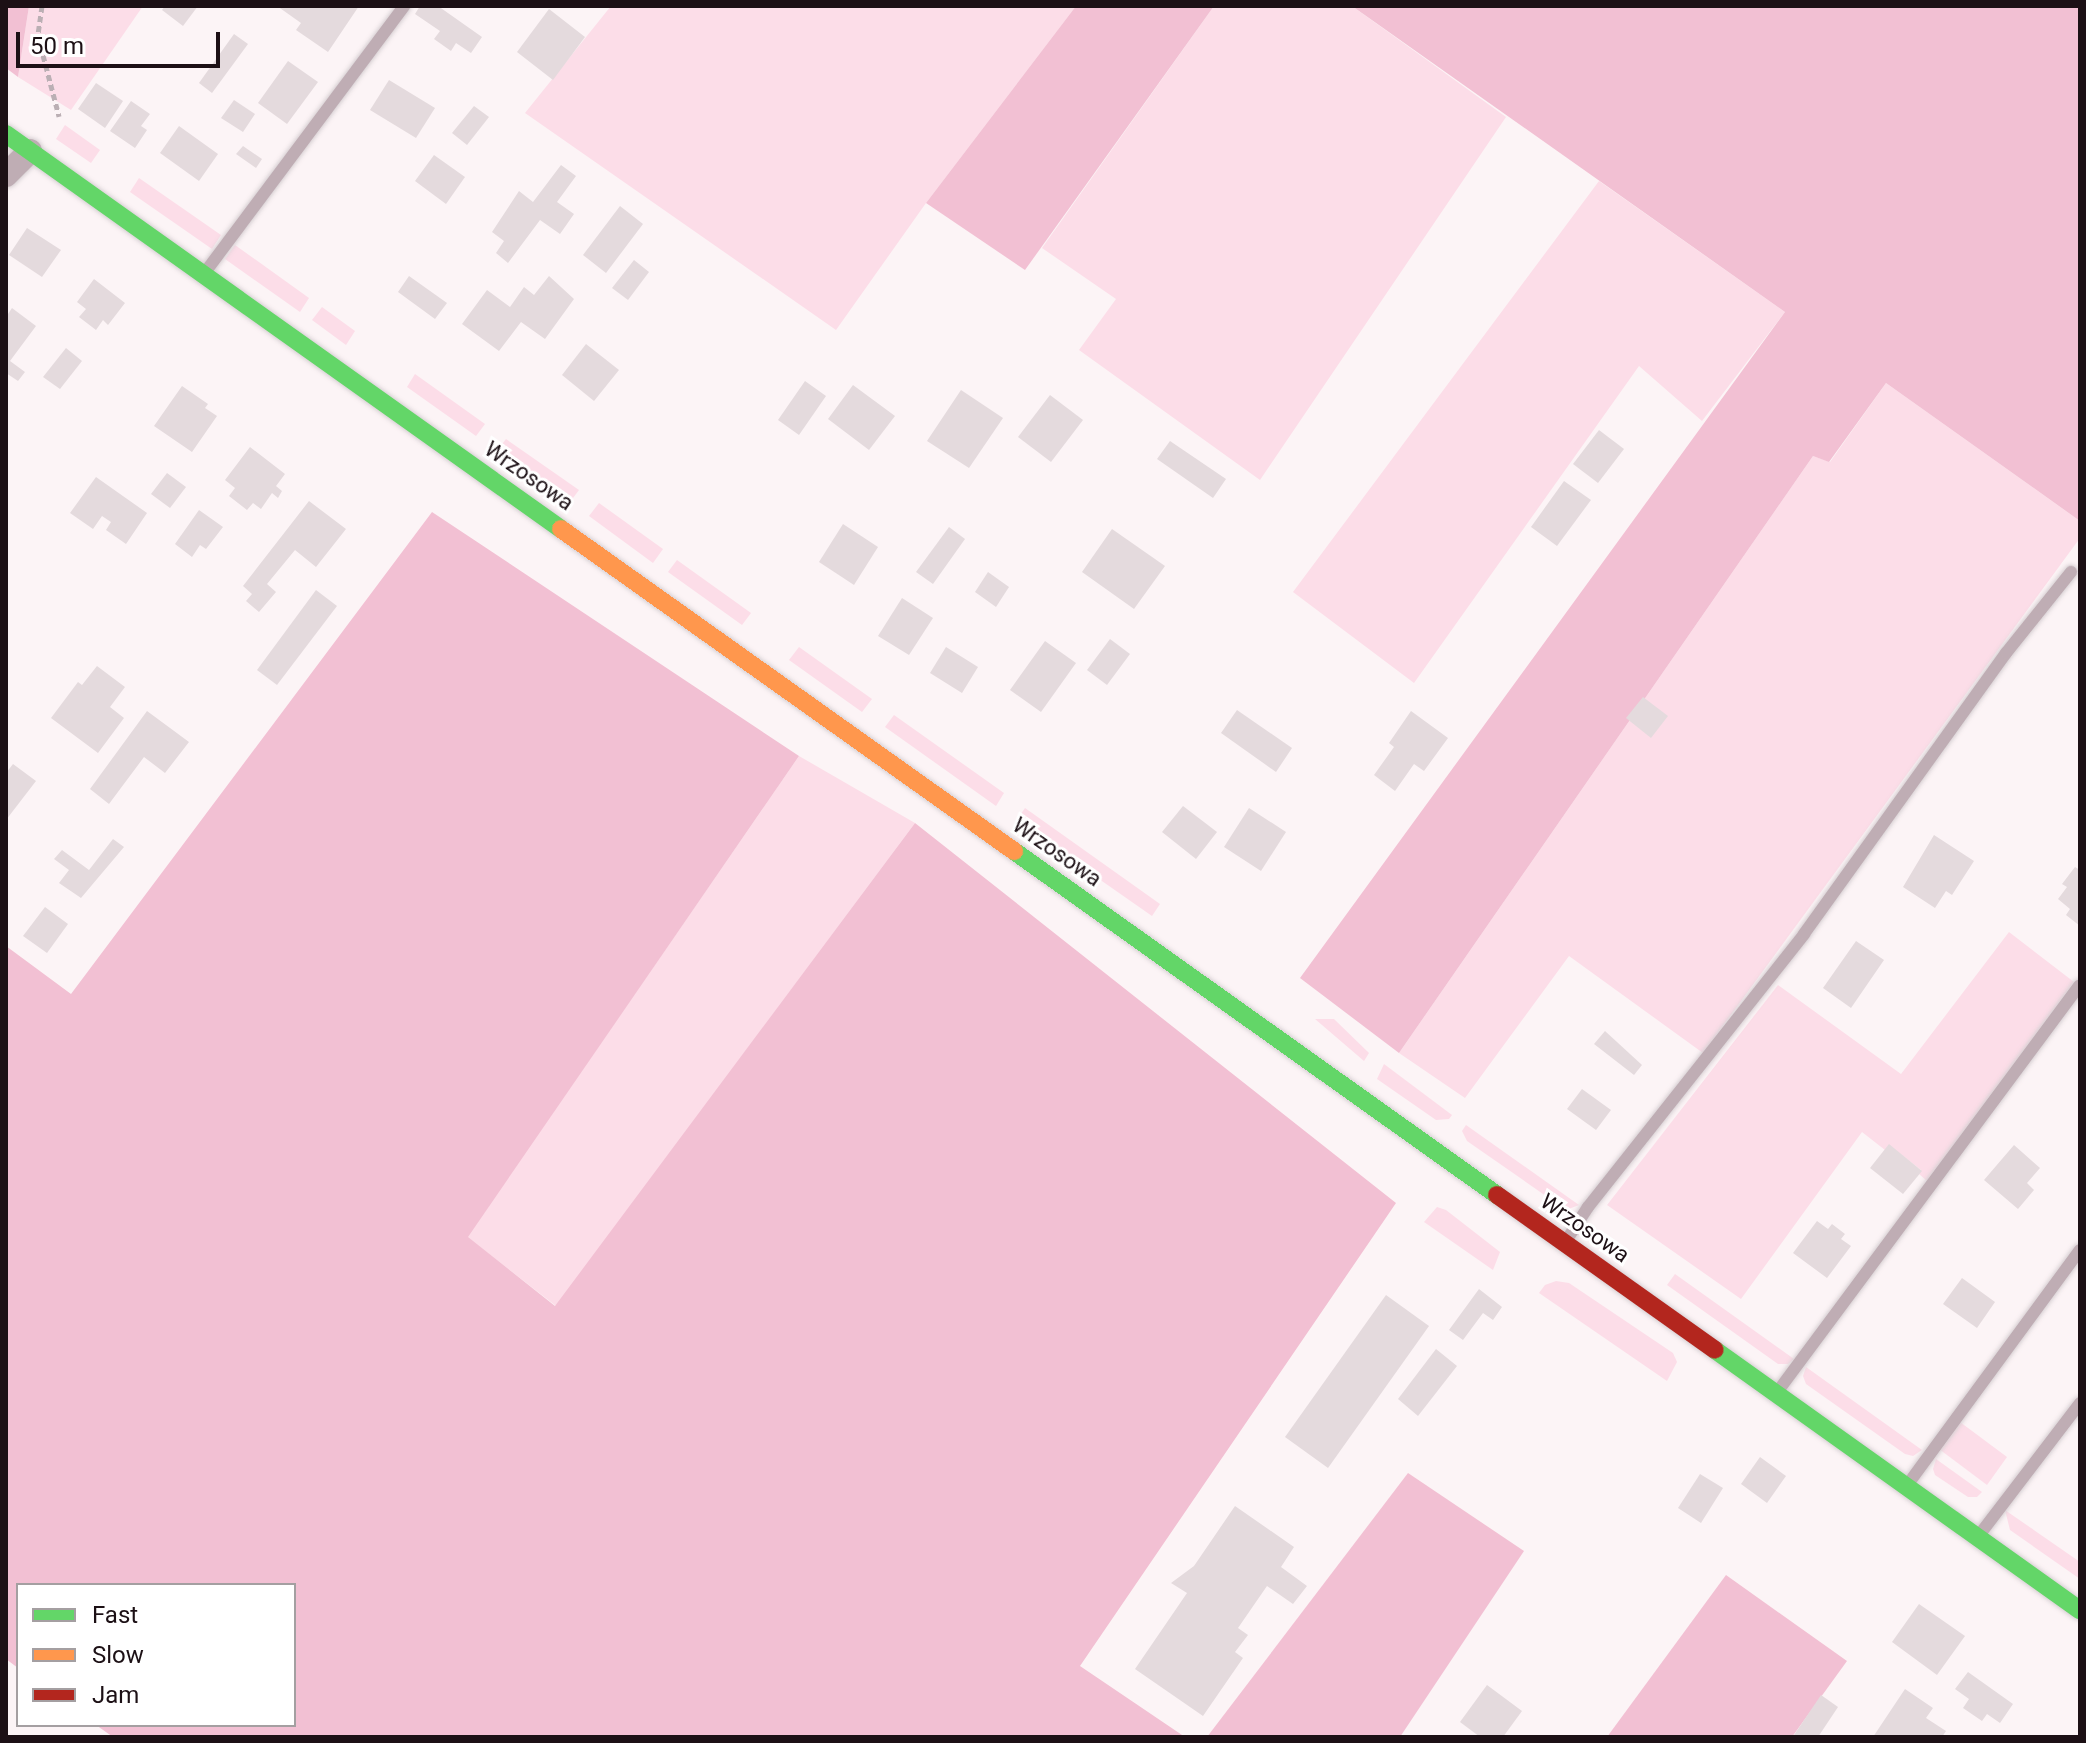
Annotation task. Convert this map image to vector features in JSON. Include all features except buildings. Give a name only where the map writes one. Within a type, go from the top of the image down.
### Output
[{"type":"main road","name":"Wrzosowa","points":[[6,134],[2080,1610]]},
{"type":"street","points":[[6,175],[30,151]]},
{"type":"lane","points":[[204,274],[404,6]]},
{"type":"lane","points":[[1565,1243],[1588,1207],[1804,934],[2006,653],[2071,572]]},
{"type":"lane","points":[[1776,1394],[2079,986]]},
{"type":"lane","points":[[1907,1487],[2080,1250]]},
{"type":"lane","points":[[1978,1537],[2080,1403]]},
{"type":"path","points":[[42,6],[38,36],[59,116]]},
{"type":"shaded area","points":[[6,6],[29,6],[18,77],[6,68]]},
{"type":"shaded area","points":[[29,6],[143,6],[71,110],[18,77]]},
{"type":"shaded area","points":[[611,6],[1076,6],[926,203],[836,330],[525,113]]},
{"type":"shaded area","points":[[1076,6],[1214,6],[1025,270],[926,203]]},
{"type":"shaded area","points":[[1214,6],[1352,6],[1506,117],[1260,480],[1079,350],[1116,299],[1042,248]]},
{"type":"shaded area","points":[[1352,6],[2080,6],[2080,521],[1886,383],[1829,462],[1813,456],[1399,1053],[1300,978],[1785,312]]},
{"type":"shaded area","points":[[65,125],[100,150],[91,163],[56,139]]},
{"type":"shaded area","points":[[139,178],[221,235],[212,249],[130,192]]},
{"type":"shaded area","points":[[1599,181],[1785,312],[1702,421],[1639,366],[1414,683],[1293,592]]},
{"type":"shaded area","points":[[235,245],[309,298],[300,312],[225,259]]},
{"type":"shaded area","points":[[322,307],[355,331],[346,345],[312,320]]},
{"type":"shaded area","points":[[415,374],[485,424],[476,436],[407,387]]},
{"type":"shaded area","points":[[1886,383],[2080,521],[2080,538],[1703,1053],[1569,956],[1465,1098],[1399,1053],[1813,456],[1830,462]]},
{"type":"shaded area","points":[[506,439],[579,490],[570,502],[497,451]]},
{"type":"shaded area","points":[[599,503],[663,549],[653,563],[589,516]]},
{"type":"shaded area","points":[[432,512],[799,756],[468,1237],[555,1306],[915,823],[1396,1203],[1080,1666],[1185,1737],[113,1737],[99,1727],[296,1727],[296,1583],[16,1583],[16,1666],[6,1659],[6,946],[71,994]]},
{"type":"shaded area","points":[[677,560],[751,613],[742,625],[668,572]]},
{"type":"shaded area","points":[[799,647],[872,699],[862,712],[789,660]]},
{"type":"shaded area","points":[[894,715],[1004,793],[996,806],[885,727]]},
{"type":"shaded area","points":[[799,756],[915,823],[556,1306],[467,1237]]},
{"type":"shaded area","points":[[1025,808],[1160,904],[1152,916],[1016,821]]},
{"type":"shaded area","points":[[2009,932],[2074,982],[1927,1181],[1919,1174],[1921,1170],[1889,1145],[1885,1150],[1862,1132],[1741,1299],[1607,1205],[1778,985],[1901,1074]]},
{"type":"shaded area","points":[[1315,1019],[1334,1019],[1369,1053],[1364,1061]]},
{"type":"shaded area","points":[[1384,1064],[1452,1115],[1449,1119],[1436,1120],[1377,1079]]},
{"type":"shaded area","points":[[1466,1125],[1579,1205],[1566,1210],[1467,1141],[1462,1131]]},
{"type":"shaded area","points":[[1437,1207],[1446,1210],[1500,1252],[1493,1270],[1424,1222]]},
{"type":"shaded area","points":[[1675,1274],[1794,1359],[1788,1364],[1778,1364],[1667,1285]]},
{"type":"shaded area","points":[[1556,1281],[1569,1283],[1673,1353],[1677,1362],[1667,1381],[1539,1293],[1545,1285]]},
{"type":"shaded area","points":[[1806,1367],[1922,1450],[1913,1456],[1905,1454],[1806,1384],[1803,1376]]},
{"type":"shaded area","points":[[1960,1422],[2007,1457],[1987,1485],[1939,1449]]},
{"type":"shaded area","points":[[1936,1459],[1982,1492],[1977,1497],[1968,1497],[1935,1475]]},
{"type":"shaded area","points":[[1408,1473],[1524,1551],[1400,1737],[1207,1737]]},
{"type":"shaded area","points":[[2005,1510],[2080,1562],[2080,1579],[2010,1530]]},
{"type":"shaded area","points":[[1726,1575],[1847,1661],[1792,1737],[1607,1737]]},
{"type":"traffic: fast","points":[[6,134],[561,529]]},
{"type":"traffic: fast","points":[[1014,851],[1497,1195]]},
{"type":"traffic: fast","points":[[1715,1350],[2080,1610]]},
{"type":"traffic: slow","points":[[561,529],[1014,851]]},
{"type":"traffic: jam","points":[[1497,1195],[1715,1350]]}]
